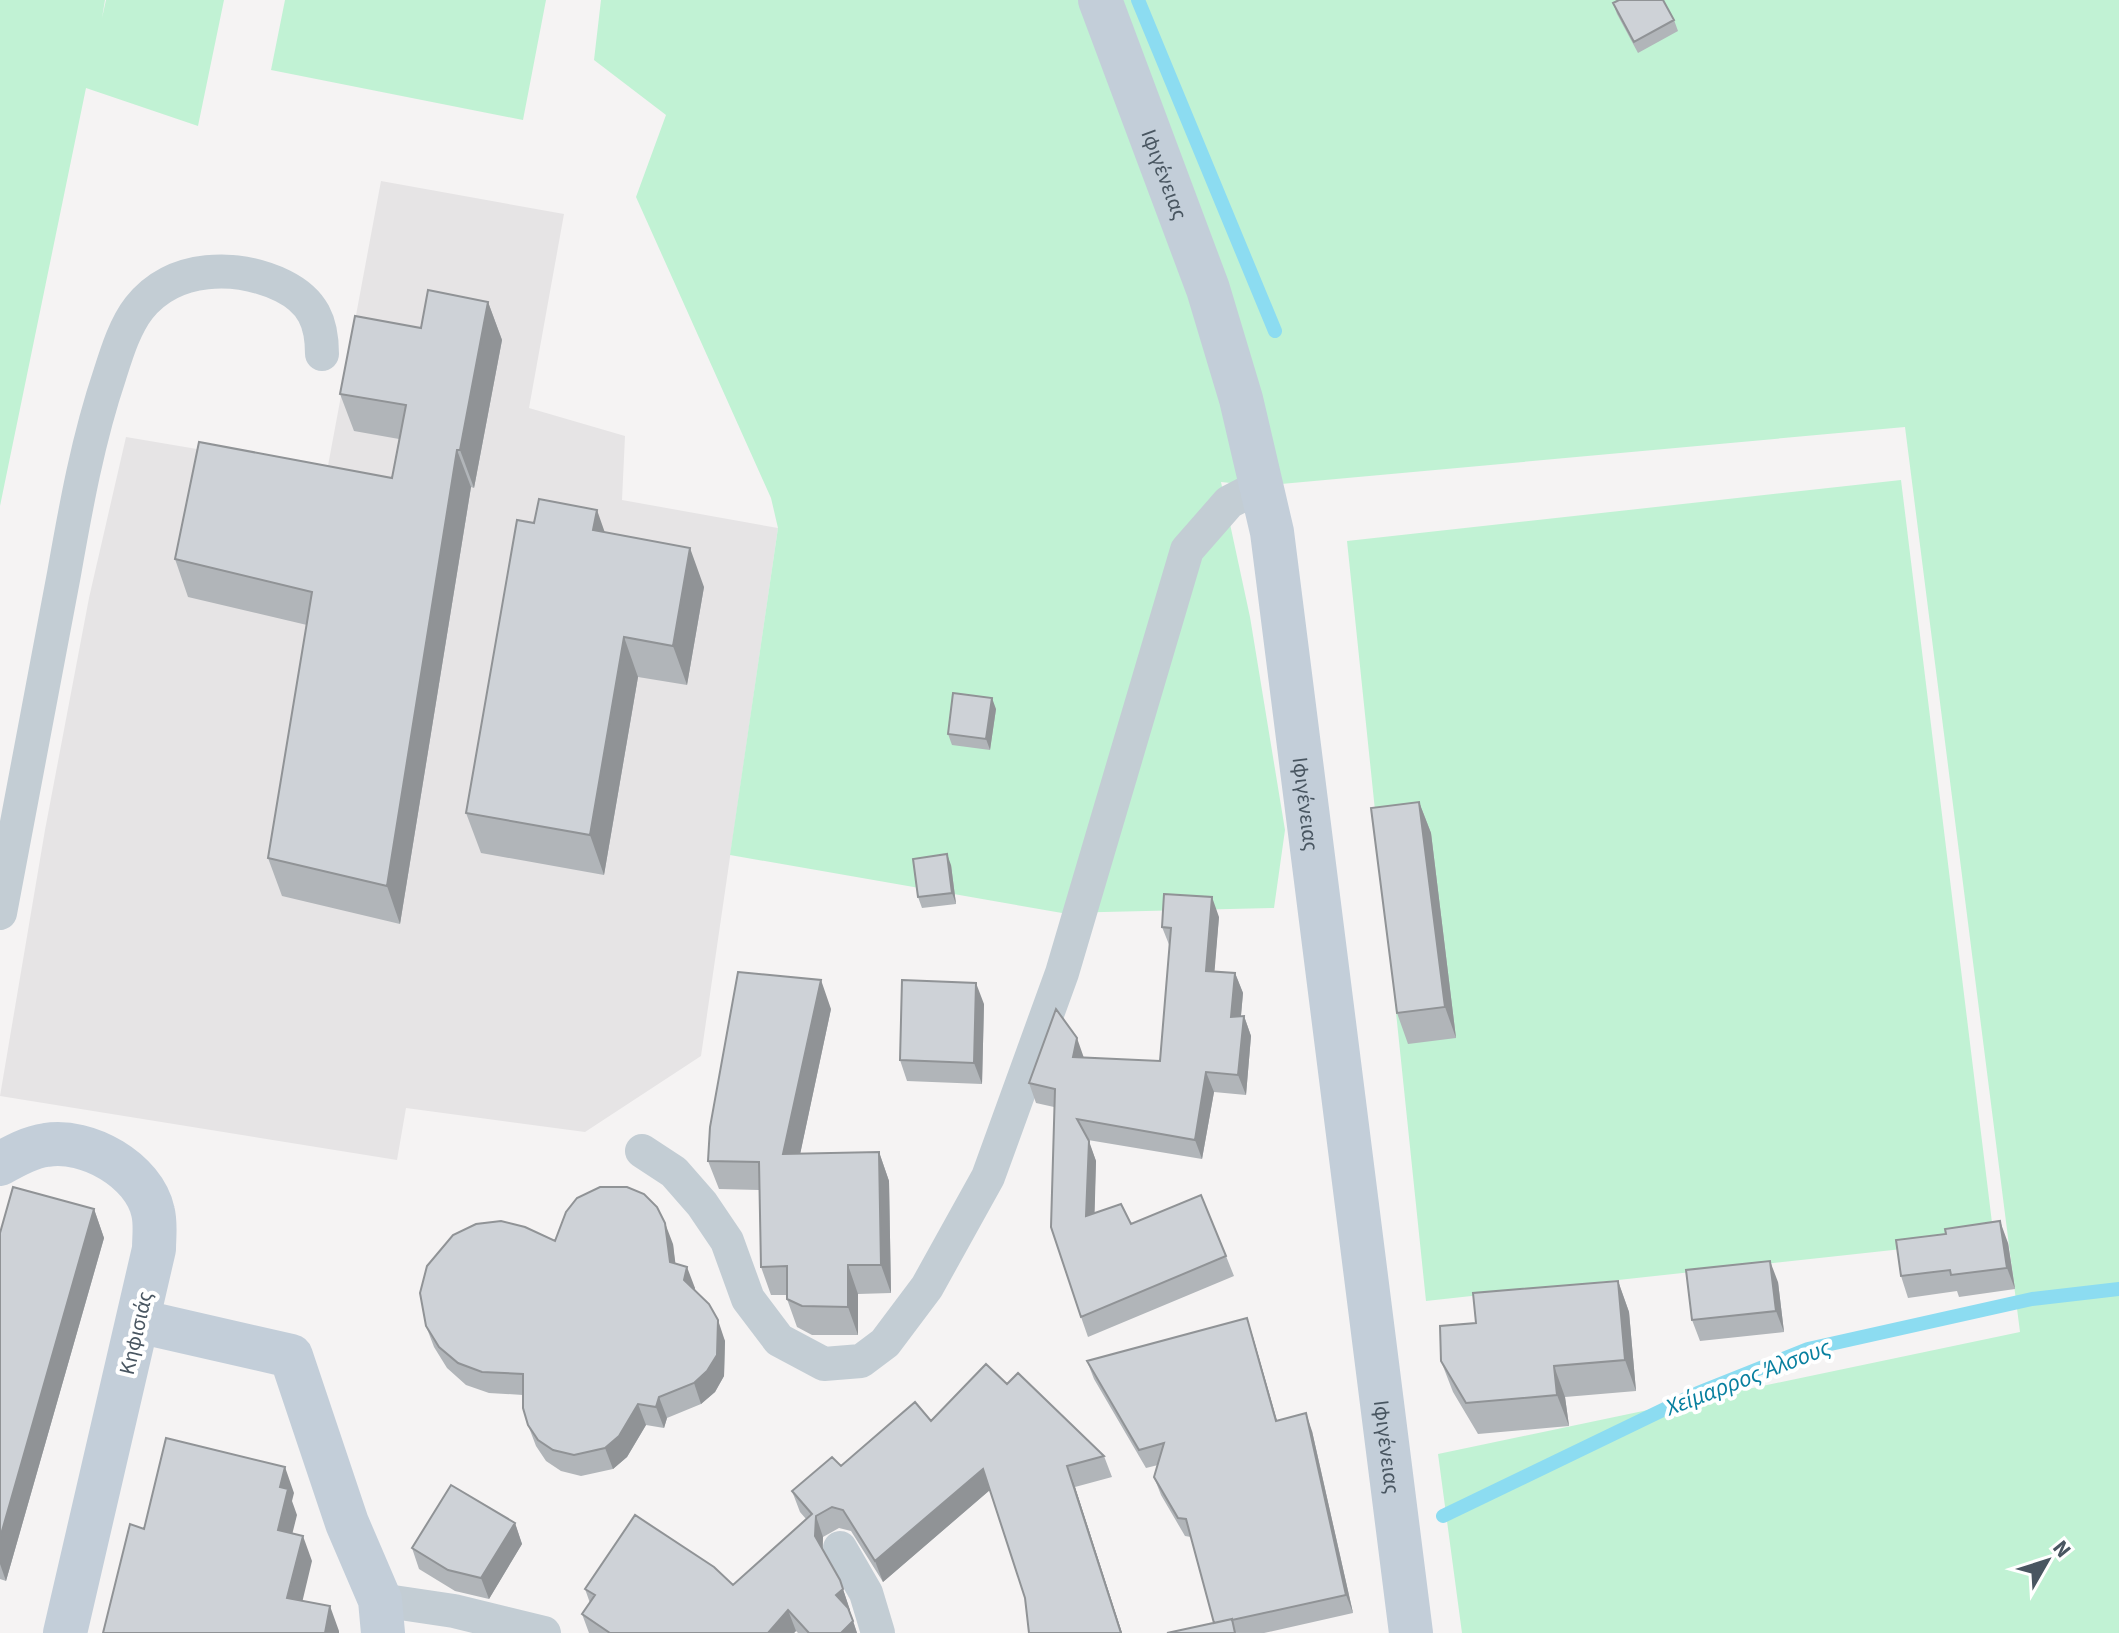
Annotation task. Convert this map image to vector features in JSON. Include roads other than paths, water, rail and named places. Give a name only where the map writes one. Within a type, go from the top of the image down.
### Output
[{"type":"street","name":"Ιφιγένειας","points":[[1100,0],[1208,289],[1241,399],[1272,532],[1411,1633]]},
{"type":"street","points":[[0,913],[90,432],[122,340],[138,308],[164,286],[190,275],[222,271],[244,273],[285,287],[308,302],[320,324],[322,354]]},
{"type":"street","points":[[642,1151],[674,1172],[702,1204],[727,1241],[748,1299],[779,1340],[824,1364],[861,1361],[885,1343],[927,1287],[988,1177],[1062,973],[1187,550],[1229,502],[1260,486]]},
{"type":"street","name":"Κηφισιάς","points":[[0,1164],[46,1145],[65,1145],[107,1158],[137,1182],[153,1211],[155,1227],[138,1321],[65,1633]]},
{"type":"street","points":[[138,1321],[291,1356],[381,1617],[454,1611],[544,1633]]},
{"type":"street","points":[[840,1548],[866,1593],[878,1633]]},
{"type":"waterway","points":[[1138,0],[1275,331]]},
{"type":"waterway","name":"Χείμαρρος Άλσους","points":[[1443,1516],[1698,1393],[1808,1349],[2032,1299],[2119,1289]]}]
